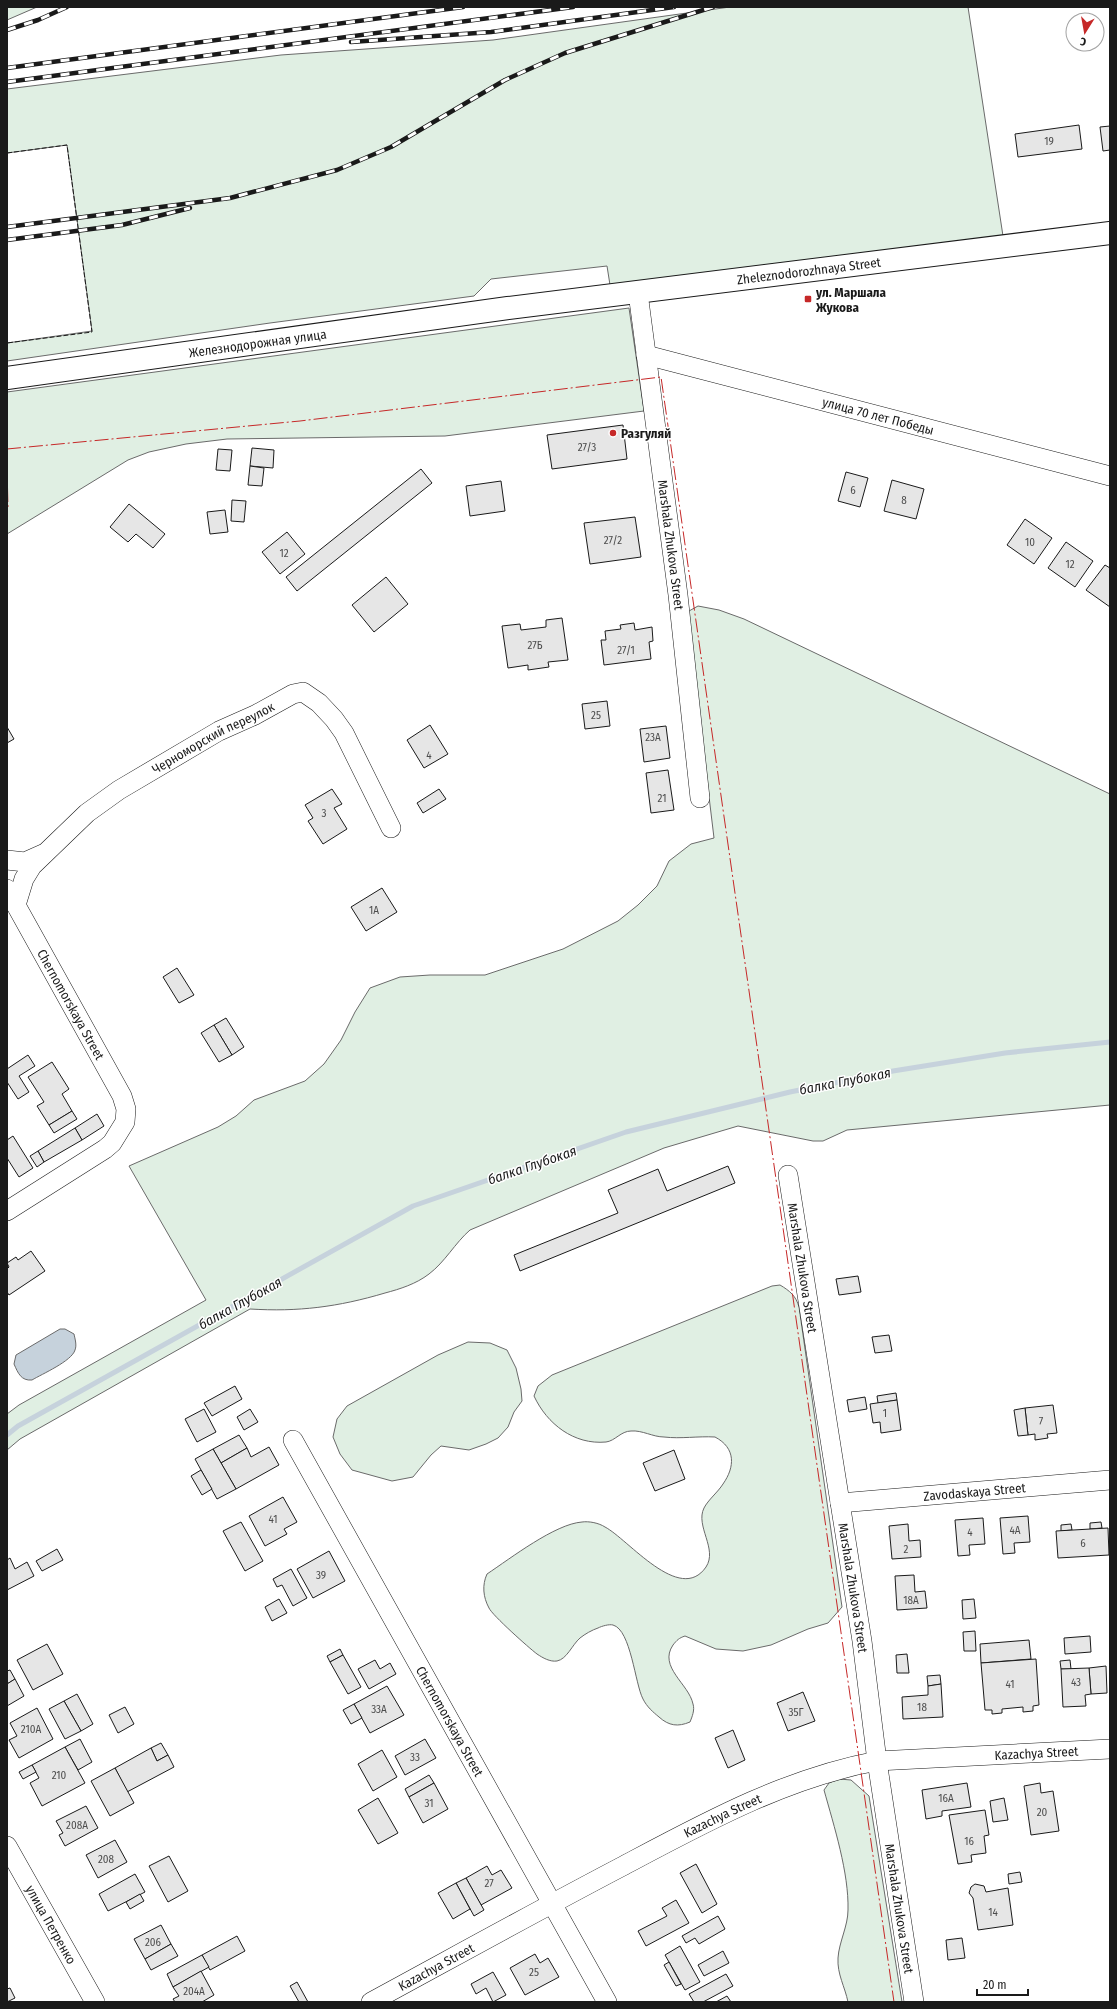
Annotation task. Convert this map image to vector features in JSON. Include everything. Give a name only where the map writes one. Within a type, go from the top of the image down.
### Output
[{"type":"main road","name":"Zheleznodorozhnaya Street","points":[[638,293],[1110,233]]},
{"type":"main road","name":"Железнодорожная улица","points":[[7,378],[508,308],[638,293]]},
{"type":"street","name":"Marshala Zhukova Street","points":[[638,293],[678,595],[700,798]]},
{"type":"street","name":"улица 70 лет Победы","points":[[646,355],[1110,476]]},
{"type":"street","name":"Черноморский переулок","points":[[12,897],[32,866],[44,854],[87,813],[119,790],[219,731],[254,716],[293,694],[303,692],[319,703],[334,718],[344,733],[391,828]]},
{"type":"street","points":[[7,860],[24,862],[44,854]]},
{"type":"street","name":"Chernomorskaya Street","points":[[7,1211],[105,1149],[118,1134],[125,1122],[126,1109],[122,1096],[12,897]]},
{"type":"street","name":"Marshala Zhukova Street","points":[[788,1175],[862,1641],[877,1762],[914,2002]]},
{"type":"street","name":"Chernomorskaya Street","points":[[293,1440],[607,2002]]},
{"type":"street","name":"Zavodaskaya Street","points":[[840,1503],[1110,1480]]},
{"type":"street","name":"Kazachya Street","points":[[370,2002],[551,1903],[701,1824],[802,1780],[850,1766],[877,1762],[1110,1749]]},
{"type":"street","name":"улица Петренко","points":[[7,1846],[95,2002]]},
{"type":"green space","points":[[7,7],[37,7],[7,20]]},
{"type":"green space","points":[[730,7],[968,7],[1003,236],[610,285],[607,266],[491,279],[474,296],[270,323],[7,361],[7,343],[92,331],[67,145],[7,153],[7,89],[281,55],[493,40]]},
{"type":"green space","points":[[629,308],[644,411],[445,436],[227,439],[186,444],[149,452],[128,460],[7,534],[7,392]]},
{"type":"green space","points":[[698,606],[719,610],[744,619],[1110,794],[1110,1105],[847,1130],[823,1141],[813,1141],[738,1126],[664,1148],[470,1230],[435,1269],[424,1278],[408,1286],[368,1298],[334,1305],[285,1310],[250,1309],[20,1439],[7,1450],[7,1414],[19,1405],[206,1300],[129,1166],[218,1127],[236,1116],[254,1100],[305,1081],[324,1064],[341,1040],[355,1012],[370,988],[400,977],[430,975],[485,975],[563,949],[618,921],[638,905],[657,886],[669,861],[691,844],[714,838],[688,622],[689,611]]},
{"type":"green space","points":[[780,1285],[792,1294],[799,1307],[842,1607],[828,1623],[808,1629],[771,1645],[743,1651],[716,1649],[685,1636],[677,1640],[669,1653],[669,1661],[676,1675],[686,1689],[694,1706],[690,1722],[682,1725],[674,1725],[666,1722],[652,1711],[643,1699],[632,1658],[624,1637],[619,1629],[613,1625],[608,1625],[589,1632],[577,1641],[564,1658],[557,1661],[552,1661],[537,1654],[503,1624],[492,1612],[484,1595],[485,1578],[487,1574],[546,1535],[571,1524],[585,1522],[597,1523],[605,1527],[654,1566],[669,1574],[682,1578],[695,1577],[706,1567],[709,1560],[709,1553],[702,1522],[702,1515],[706,1505],[727,1478],[731,1465],[730,1452],[722,1441],[715,1437],[670,1438],[635,1431],[627,1431],[606,1442],[583,1440],[563,1431],[554,1424],[546,1415],[534,1396],[538,1386],[552,1375],[772,1286]]},
{"type":"green space","points":[[468,1342],[490,1343],[507,1350],[516,1368],[522,1401],[514,1412],[508,1427],[498,1438],[469,1450],[441,1446],[431,1455],[413,1477],[392,1481],[352,1470],[340,1454],[333,1437],[337,1419],[347,1406],[438,1355]]},
{"type":"green space","points":[[839,1779],[851,1780],[869,1796],[902,2002],[848,2002],[840,1975],[838,1958],[848,1916],[848,1896],[840,1850],[824,1790],[829,1783]]},
{"type":"shaded area","points":[[60,1329],[65,1329],[74,1334],[76,1346],[73,1354],[63,1363],[32,1380],[23,1378],[14,1364],[16,1355]]},
{"type":"building","points":[[1079,125],[1082,149],[1018,157],[1015,134]]},
{"type":"building","points":[[1110,126],[1110,150],[1103,151],[1100,127]]},
{"type":"building","points":[[623,425],[627,459],[552,469],[547,435]]},
{"type":"building","points":[[252,448],[274,450],[273,468],[250,466]]},
{"type":"building","points":[[218,449],[232,450],[230,471],[216,470]]},
{"type":"building","points":[[250,466],[264,468],[262,486],[248,485]]},
{"type":"building","points":[[421,469],[432,483],[297,591],[286,577]]},
{"type":"building","points":[[846,472],[868,478],[860,507],[838,501]]},
{"type":"building","points":[[892,480],[924,489],[916,519],[884,511]]},
{"type":"building","points":[[501,481],[505,511],[470,516],[466,486]]},
{"type":"building","points":[[232,500],[246,501],[244,522],[231,521]]},
{"type":"building","points":[[129,504],[165,534],[153,548],[136,534],[128,542],[110,527]]},
{"type":"building","points":[[225,510],[228,532],[210,534],[207,512]]},
{"type":"building","points":[[635,517],[641,557],[590,564],[584,523]]},
{"type":"building","points":[[1025,519],[1052,538],[1034,564],[1007,545]]},
{"type":"building","points":[[287,532],[305,554],[280,574],[262,552]]},
{"type":"building","points":[[1066,542],[1093,561],[1075,587],[1048,568]]},
{"type":"building","points":[[1105,565],[1110,568],[1110,607],[1086,590]]},
{"type":"building","points":[[386,577],[408,604],[374,632],[352,605]]},
{"type":"building","points":[[562,618],[568,660],[548,662],[549,667],[528,670],[528,665],[508,668],[502,626],[520,624],[521,630],[546,627],[546,620]]},
{"type":"building","points":[[634,623],[635,630],[652,627],[653,641],[649,642],[651,659],[604,665],[601,640],[606,640],[605,631],[621,629],[620,625]]},
{"type":"building","points":[[607,701],[610,726],[585,729],[582,704]]},
{"type":"building","points":[[430,725],[448,754],[424,768],[407,740]]},
{"type":"building","points":[[666,726],[670,758],[644,762],[640,729]]},
{"type":"building","points":[[7,727],[14,739],[7,743]]},
{"type":"building","points":[[668,770],[674,810],[651,813],[646,773]]},
{"type":"building","points":[[332,789],[342,804],[334,808],[347,829],[323,844],[308,821],[313,818],[305,805]]},
{"type":"building","points":[[439,789],[446,799],[423,813],[417,803]]},
{"type":"building","points":[[382,888],[397,912],[366,931],[351,907]]},
{"type":"building","points":[[177,968],[194,995],[179,1003],[163,977]]},
{"type":"building","points":[[226,1018],[244,1047],[232,1055],[214,1025]]},
{"type":"building","points":[[214,1025],[232,1055],[219,1062],[201,1033]]},
{"type":"building","points":[[28,1055],[35,1066],[19,1076],[29,1092],[18,1099],[7,1082],[7,1069]]},
{"type":"building","points":[[52,1062],[69,1089],[62,1094],[72,1111],[49,1125],[37,1106],[44,1102],[28,1077]]},
{"type":"building","points":[[72,1111],[77,1119],[54,1133],[49,1125]]},
{"type":"building","points":[[97,1114],[104,1126],[82,1140],[75,1128]]},
{"type":"building","points":[[75,1128],[82,1140],[44,1162],[38,1151]]},
{"type":"building","points":[[13,1136],[33,1168],[19,1177],[7,1158],[7,1140]]},
{"type":"building","points":[[38,1151],[44,1162],[37,1167],[30,1156]]},
{"type":"building","points":[[728,1166],[735,1183],[520,1271],[514,1255],[618,1213],[608,1190],[658,1169],[667,1191]]},
{"type":"building","points":[[31,1251],[45,1271],[9,1295],[7,1292],[7,1269],[9,1267],[7,1263],[16,1257],[18,1260]]},
{"type":"building","points":[[858,1276],[861,1292],[839,1295],[836,1279]]},
{"type":"building","points":[[889,1335],[892,1351],[875,1353],[872,1337]]},
{"type":"building","points":[[235,1386],[242,1399],[212,1416],[204,1403]]},
{"type":"building","points":[[896,1393],[897,1400],[878,1403],[877,1396]]},
{"type":"building","points":[[865,1397],[867,1409],[849,1412],[847,1400]]},
{"type":"building","points":[[897,1400],[901,1430],[881,1433],[880,1422],[873,1423],[870,1404]]},
{"type":"building","points":[[1053,1405],[1057,1433],[1047,1434],[1048,1438],[1035,1440],[1035,1434],[1028,1435],[1025,1408]]},
{"type":"building","points":[[1025,1408],[1028,1435],[1018,1436],[1014,1410]]},
{"type":"building","points":[[204,1409],[216,1432],[197,1442],[185,1419]]},
{"type":"building","points":[[250,1409],[258,1422],[244,1430],[237,1417]]},
{"type":"building","points":[[239,1435],[247,1448],[221,1463],[213,1449]]},
{"type":"building","points":[[269,1447],[279,1465],[236,1489],[221,1463],[247,1448],[251,1457]]},
{"type":"building","points":[[213,1449],[236,1489],[217,1499],[195,1459]]},
{"type":"building","points":[[674,1450],[685,1479],[655,1491],[643,1463]]},
{"type":"building","points":[[201,1470],[212,1489],[202,1495],[191,1476]]},
{"type":"building","points":[[283,1497],[297,1522],[284,1529],[287,1534],[265,1546],[249,1516]]},
{"type":"building","points":[[1028,1516],[1030,1542],[1014,1543],[1015,1553],[1003,1554],[1000,1518]]},
{"type":"building","points":[[983,1518],[985,1544],[969,1545],[970,1555],[958,1556],[955,1520]]},
{"type":"building","points":[[241,1522],[263,1561],[245,1571],[223,1531]]},
{"type":"building","points":[[1101,1522],[1102,1528],[1090,1529],[1090,1523]]},
{"type":"building","points":[[908,1524],[909,1541],[920,1540],[921,1557],[892,1559],[889,1526]]},
{"type":"building","points":[[1071,1524],[1072,1530],[1061,1531],[1061,1525]]},
{"type":"building","points":[[1108,1528],[1109,1555],[1058,1558],[1056,1531]]},
{"type":"building","points":[[57,1549],[63,1560],[42,1571],[36,1561]]},
{"type":"building","points":[[329,1551],[345,1581],[313,1598],[297,1569]]},
{"type":"building","points":[[10,1558],[15,1569],[27,1562],[34,1576],[7,1590],[7,1560]]},
{"type":"building","points":[[291,1569],[307,1598],[293,1606],[282,1585],[277,1587],[273,1579]]},
{"type":"building","points":[[914,1575],[915,1592],[925,1591],[927,1608],[897,1610],[895,1576]]},
{"type":"building","points":[[279,1599],[287,1613],[272,1621],[265,1607]]},
{"type":"building","points":[[974,1599],[976,1618],[963,1619],[962,1600]]},
{"type":"building","points":[[975,1631],[976,1651],[964,1651],[963,1632]]},
{"type":"building","points":[[1090,1636],[1091,1652],[1065,1654],[1064,1638]]},
{"type":"building","points":[[1029,1640],[1031,1659],[981,1663],[980,1644]]},
{"type":"building","points":[[47,1644],[63,1674],[33,1690],[17,1660]]},
{"type":"building","points":[[340,1649],[343,1655],[330,1662],[327,1656]]},
{"type":"building","points":[[907,1654],[909,1673],[897,1673],[896,1655]]},
{"type":"building","points":[[343,1655],[361,1687],[348,1694],[330,1662]]},
{"type":"building","points":[[1036,1659],[1039,1705],[1033,1706],[1033,1711],[1023,1712],[1023,1707],[1002,1709],[1002,1713],[992,1714],[992,1710],[985,1710],[981,1663]]},
{"type":"building","points":[[375,1660],[380,1669],[390,1663],[396,1674],[369,1689],[358,1669]]},
{"type":"building","points":[[1070,1660],[1071,1669],[1061,1669],[1060,1661]]},
{"type":"building","points":[[1106,1666],[1107,1693],[1091,1694],[1089,1668]]},
{"type":"building","points":[[1089,1668],[1091,1694],[1085,1695],[1086,1706],[1063,1707],[1061,1669]]},
{"type":"building","points":[[10,1670],[15,1679],[7,1684],[7,1671]]},
{"type":"building","points":[[940,1675],[941,1684],[928,1686],[927,1676]]},
{"type":"building","points":[[15,1679],[24,1696],[7,1706],[7,1684]]},
{"type":"building","points":[[941,1684],[943,1717],[903,1719],[902,1697],[928,1695],[928,1686]]},
{"type":"building","points":[[387,1686],[404,1715],[370,1733],[354,1704]]},
{"type":"building","points":[[803,1692],[815,1721],[788,1731],[777,1703]]},
{"type":"building","points":[[77,1694],[93,1724],[81,1731],[64,1701]]},
{"type":"building","points":[[64,1701],[81,1731],[65,1739],[49,1709]]},
{"type":"building","points":[[354,1704],[362,1718],[351,1724],[343,1710]]},
{"type":"building","points":[[125,1707],[134,1724],[118,1733],[109,1715]]},
{"type":"building","points":[[37,1708],[53,1739],[19,1758],[9,1740],[17,1736],[10,1723]]},
{"type":"building","points":[[733,1730],[745,1760],[728,1768],[715,1738]]},
{"type":"building","points":[[80,1739],[92,1762],[78,1770],[65,1747]]},
{"type":"building","points":[[425,1739],[436,1758],[405,1775],[395,1756]]},
{"type":"building","points":[[161,1743],[168,1755],[157,1761],[151,1748]]},
{"type":"building","points":[[65,1747],[85,1783],[42,1806],[30,1783],[39,1778],[32,1765]]},
{"type":"building","points":[[151,1748],[157,1761],[168,1755],[174,1767],[127,1792],[115,1768]]},
{"type":"building","points":[[382,1750],[397,1777],[373,1791],[358,1764]]},
{"type":"building","points":[[32,1765],[36,1772],[23,1779],[19,1772]]},
{"type":"building","points":[[115,1768],[134,1803],[110,1816],[91,1781]]},
{"type":"building","points":[[429,1775],[434,1783],[409,1797],[405,1789]]},
{"type":"building","points":[[434,1783],[448,1809],[423,1823],[409,1797]]},
{"type":"building","points":[[967,1783],[971,1807],[942,1811],[942,1816],[926,1819],[922,1790]]},
{"type":"building","points":[[1040,1783],[1041,1793],[1053,1791],[1059,1831],[1031,1835],[1024,1786]]},
{"type":"building","points":[[378,1798],[398,1833],[378,1844],[358,1810]]},
{"type":"building","points":[[1004,1798],[1008,1820],[993,1822],[990,1801]]},
{"type":"building","points":[[86,1806],[98,1828],[65,1846],[59,1835],[63,1833],[56,1821]]},
{"type":"building","points":[[985,1810],[989,1835],[984,1836],[986,1853],[971,1855],[972,1862],[958,1864],[949,1815]]},
{"type":"building","points":[[115,1840],[127,1862],[98,1878],[86,1855]]},
{"type":"building","points":[[169,1856],[188,1891],[168,1902],[149,1866]]},
{"type":"building","points":[[696,1864],[717,1904],[702,1913],[680,1873]]},
{"type":"building","points":[[487,1866],[492,1875],[501,1870],[512,1888],[481,1905],[466,1878]]},
{"type":"building","points":[[1020,1872],[1022,1882],[1009,1884],[1008,1874]]},
{"type":"building","points":[[135,1874],[145,1892],[108,1911],[99,1894]]},
{"type":"building","points":[[466,1878],[484,1910],[474,1916],[456,1883]]},
{"type":"building","points":[[456,1883],[470,1909],[453,1919],[438,1893]]},
{"type":"building","points":[[975,1884],[984,1886],[986,1892],[1008,1888],[1013,1925],[978,1930],[973,1898],[969,1893],[971,1887]]},
{"type":"building","points":[[140,1894],[144,1901],[130,1909],[126,1902]]},
{"type":"building","points":[[676,1900],[689,1923],[646,1946],[638,1931],[667,1916],[662,1908]]},
{"type":"building","points":[[718,1916],[725,1929],[699,1944],[695,1938],[686,1943],[682,1936]]},
{"type":"building","points":[[161,1925],[171,1944],[145,1959],[134,1939]]},
{"type":"building","points":[[237,1936],[245,1951],[210,1970],[202,1955]]},
{"type":"building","points":[[962,1938],[965,1958],[948,1960],[946,1940]]},
{"type":"building","points":[[171,1944],[178,1956],[151,1970],[145,1959]]},
{"type":"building","points":[[680,1946],[700,1982],[685,1990],[665,1955]]},
{"type":"building","points":[[723,1951],[729,1963],[704,1976],[698,1965]]},
{"type":"building","points":[[535,1954],[540,1963],[548,1958],[559,1977],[525,1995],[510,1968]]},
{"type":"building","points":[[202,1955],[209,1967],[173,1987],[167,1974]]},
{"type":"building","points":[[669,1962],[681,1984],[676,1986],[664,1965]]},
{"type":"building","points":[[201,1971],[214,1995],[202,2002],[175,2002],[173,1999],[179,1996],[173,1987]]},
{"type":"building","points":[[493,1972],[506,1995],[493,2002],[486,1988],[476,1994],[471,1984]]},
{"type":"building","points":[[726,1974],[733,1986],[703,2002],[694,2002],[689,1994]]},
{"type":"building","points":[[297,1982],[308,2002],[299,2002],[290,1986]]},
{"type":"building","points":[[10,1988],[15,1998],[7,2002],[7,1989]]},
{"type":"building","points":[[727,1996],[731,2002],[716,2002]]},
{"type":"waterway","name":"балка Глубокая","points":[[7,1435],[18,1426],[413,1206],[626,1132],[790,1092],[893,1071],[1005,1053],[1110,1042]]},
{"type":"railway","points":[[7,30],[38,20],[67,7]]},
{"type":"railway","points":[[7,68],[463,7]]},
{"type":"railway","points":[[7,82],[573,7]]},
{"type":"railway","points":[[351,42],[491,32],[674,7]]},
{"type":"railway","points":[[7,227],[230,198],[337,170],[391,147],[505,80],[565,53],[713,7]]},
{"type":"railway","points":[[7,240],[122,225],[190,208]]},
{"type":"fence","points":[[7,153],[67,145],[92,332],[7,343]]},
{"type":"power","points":[[7,449],[300,421],[661,377],[894,2002]]},
{"type":"power","points":[[7,466],[8,508]]},
{"type":"place","name":"ул. Маршала Жукова","points":[[808,299]]},
{"type":"place","name":"Разгуляй","points":[[613,433]]}]
